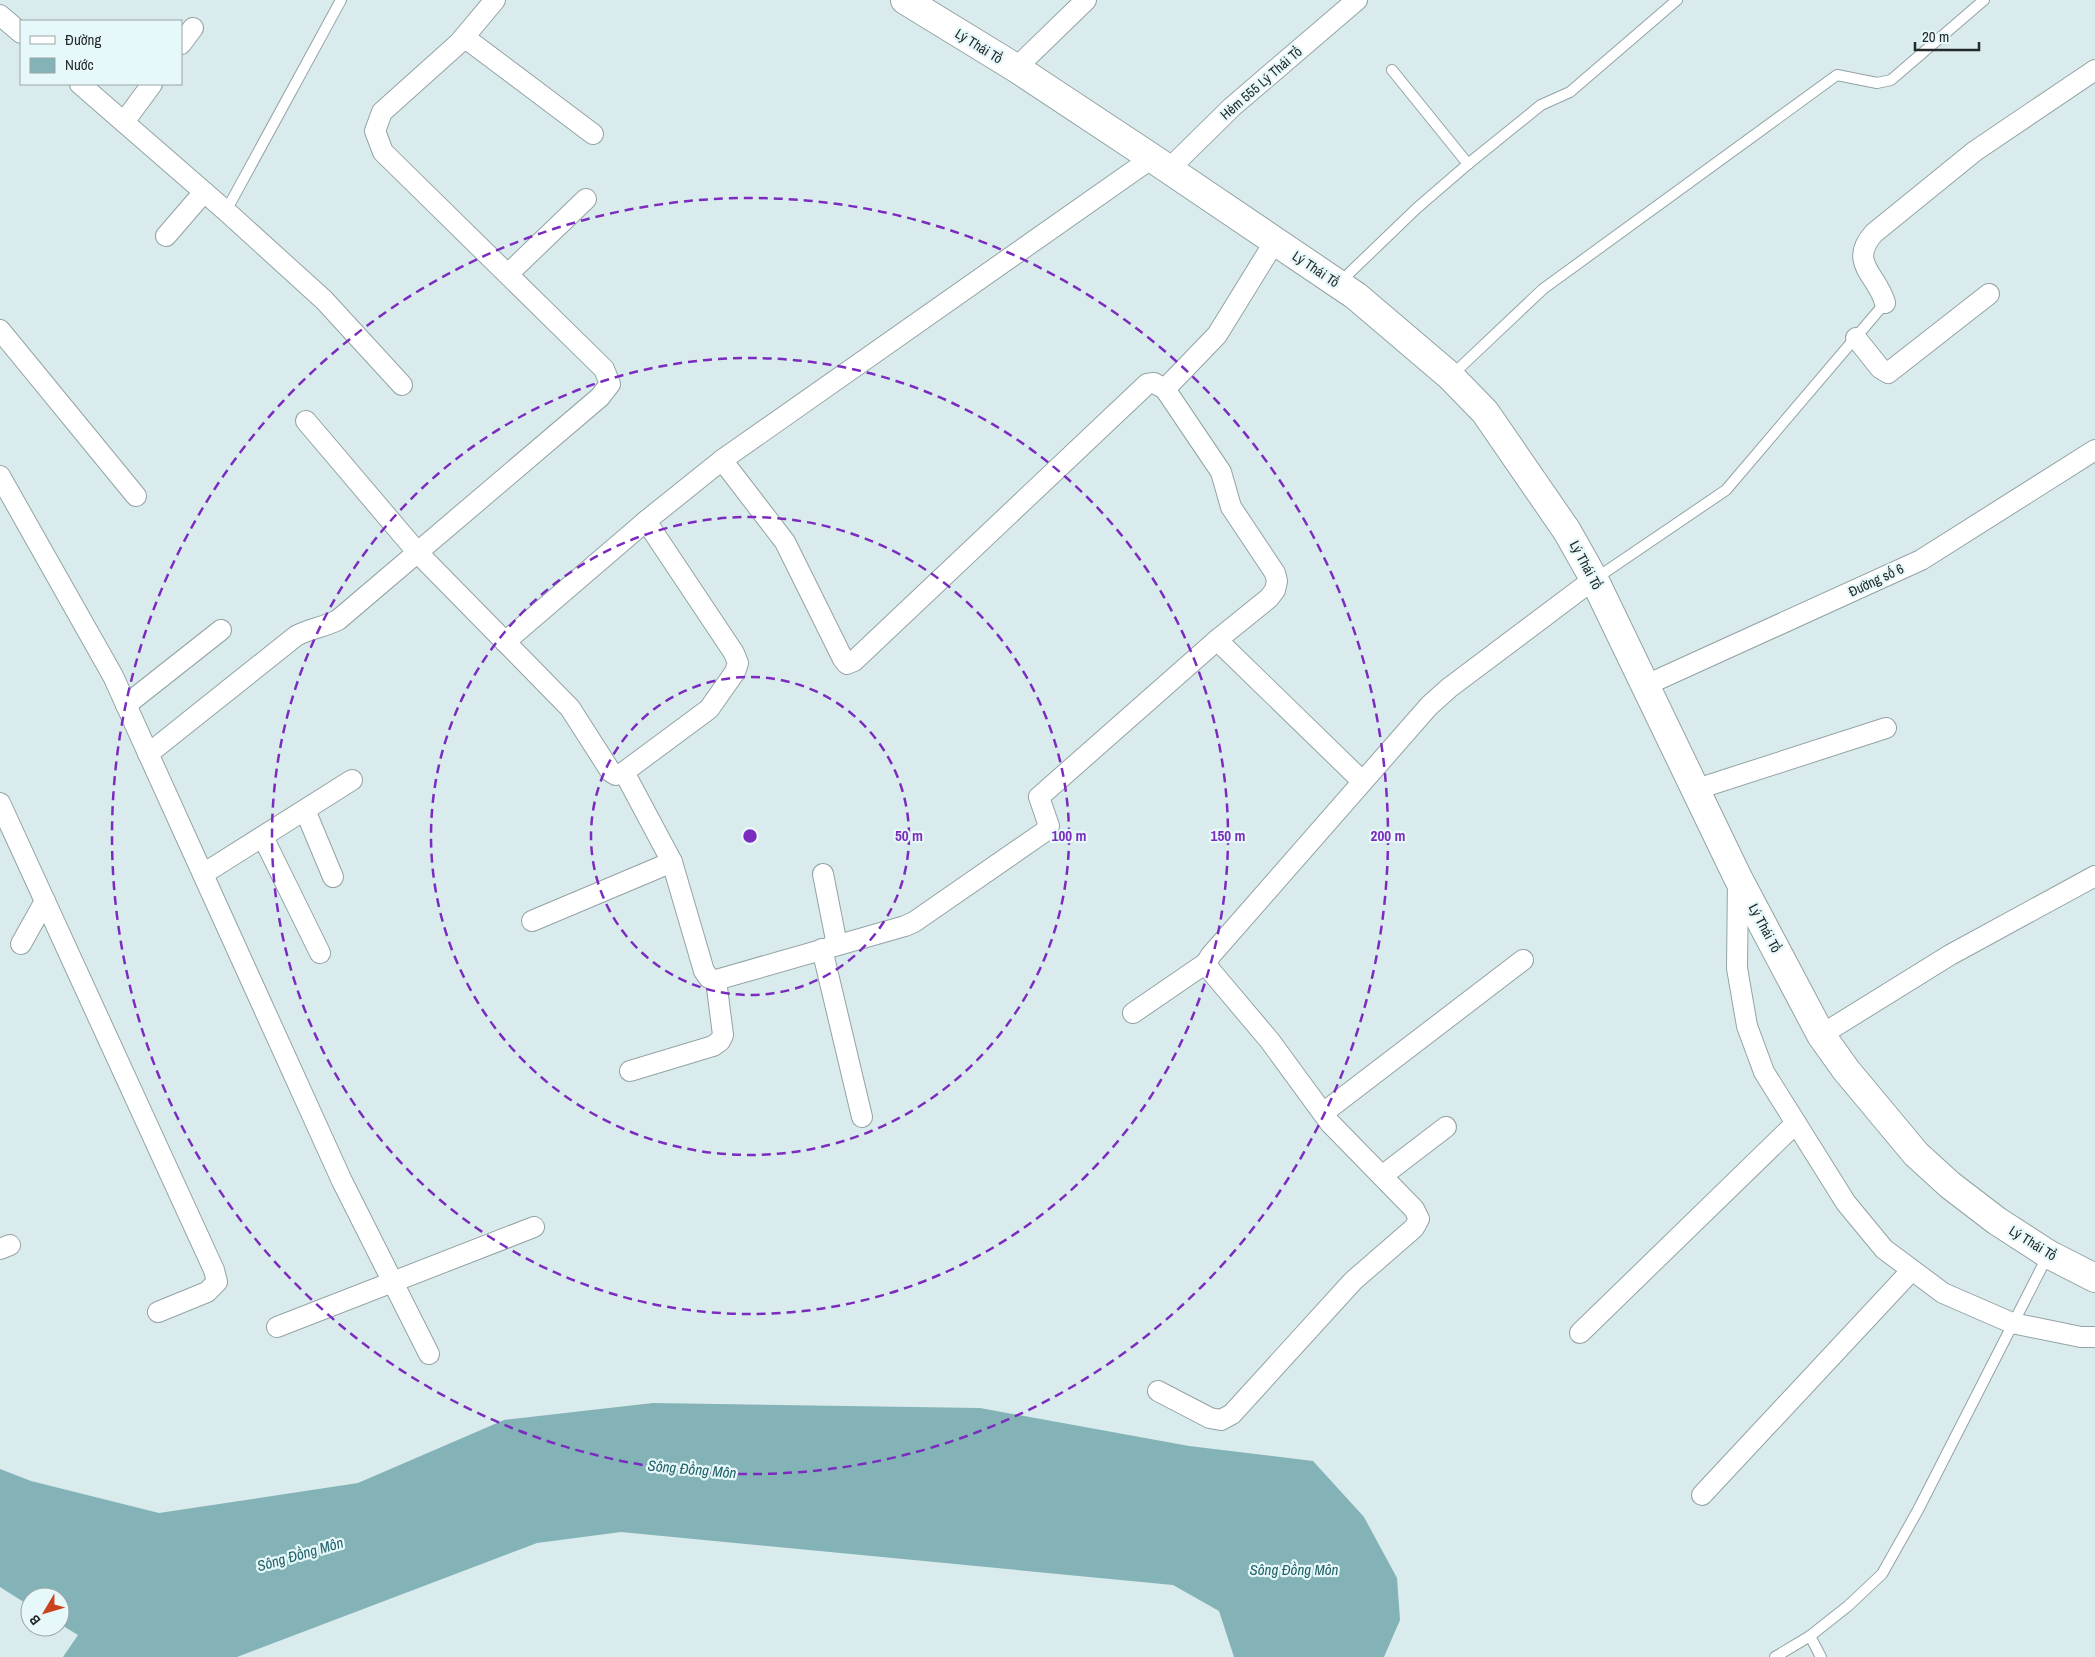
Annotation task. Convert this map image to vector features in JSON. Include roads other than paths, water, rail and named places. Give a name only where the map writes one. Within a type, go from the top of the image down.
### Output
[{"type":"main road","name":"Lý Thái Tổ","points":[[905,0],[1016,68],[1338,284],[1407,338],[1450,376],[1485,412],[1567,531],[1594,579],[1738,878],[1822,1034],[1846,1070],[1916,1154],[1950,1185],[1997,1221],[2048,1254],[2095,1278]]},
{"type":"street","points":[[148,754],[296,636],[327,626],[338,620],[600,397],[610,384],[604,370],[383,152],[375,131],[382,112],[464,37],[495,0]]},
{"type":"street","points":[[1016,68],[1086,0]]},
{"type":"street","name":"Hẻm 555 Lý Thái Tổ","points":[[505,642],[646,520],[722,460],[1160,164],[1232,107],[1357,0]]},
{"type":"street","points":[[0,15],[20,32]]},
{"type":"street","points":[[464,37],[593,134]]},
{"type":"street","points":[[1886,303],[1883,295],[1866,270],[1863,257],[1865,244],[1869,238],[1975,151],[2095,70]]},
{"type":"street","points":[[81,85],[226,210],[324,300],[402,385]]},
{"type":"street","points":[[124,122],[151,85]]},
{"type":"street","points":[[166,236],[204,192]]},
{"type":"street","points":[[508,274],[586,198]]},
{"type":"street","points":[[1165,389],[1217,335],[1275,241]]},
{"type":"street","points":[[1856,338],[1880,368],[1888,373],[1990,294]]},
{"type":"street","points":[[0,330],[136,496]]},
{"type":"street","points":[[624,772],[672,862],[704,971],[708,978],[716,980],[914,922],[1044,832],[1049,826],[1039,797],[1217,640],[1269,598],[1275,590],[1277,581],[1270,564],[1231,507],[1220,472],[1165,389],[1154,383],[1141,388],[854,662],[847,664],[785,542],[722,460]]},
{"type":"street","points":[[306,420],[418,553],[570,708],[611,772],[616,775],[624,772],[709,709],[735,672],[738,663],[734,653],[646,520]]},
{"type":"street","name":"Đường số 6","points":[[1644,686],[1921,560],[2095,450]]},
{"type":"street","points":[[0,476],[113,676],[342,1181],[429,1354]]},
{"type":"street","points":[[1133,1013],[1206,963],[1429,706],[1449,688],[1594,579]]},
{"type":"street","points":[[126,705],[221,630]]},
{"type":"street","points":[[1217,640],[1362,781]]},
{"type":"street","points":[[1694,790],[1886,728]]},
{"type":"street","points":[[203,874],[352,780]]},
{"type":"street","points":[[0,803],[214,1270],[217,1282],[207,1292],[158,1312]]},
{"type":"street","points":[[304,810],[333,877]]},
{"type":"street","points":[[263,836],[320,953]]},
{"type":"street","points":[[532,922],[672,862]]},
{"type":"street","points":[[823,874],[830,947],[862,1117]]},
{"type":"street","points":[[1822,1034],[1950,956],[2095,876]]},
{"type":"street","points":[[1738,878],[1737,968],[1747,1026],[1764,1072],[1846,1203],[1884,1249],[1943,1293],[2012,1323],[2081,1337],[2095,1337]]},
{"type":"street","points":[[21,944],[45,901]]},
{"type":"street","points":[[1323,1114],[1522,960]]},
{"type":"street","points":[[1158,1391],[1210,1418],[1221,1420],[1232,1414],[1353,1281],[1414,1228],[1419,1219],[1414,1209],[1323,1114],[1270,1041],[1206,963]]},
{"type":"street","points":[[630,1071],[713,1046],[720,1041],[723,1035],[716,980]]},
{"type":"street","points":[[1580,1333],[1796,1123]]},
{"type":"street","points":[[1382,1176],[1446,1127]]},
{"type":"street","points":[[277,1327],[534,1227]]},
{"type":"street","points":[[1702,1495],[1912,1270]]},
{"type":"lane","points":[[226,210],[341,0]]},
{"type":"lane","points":[[1338,284],[1417,208],[1468,164],[1541,105],[1570,92],[1677,0]]},
{"type":"lane","points":[[1450,376],[1543,289],[1837,75],[1877,82],[1891,80],[1984,0]]},
{"type":"lane","points":[[1392,70],[1468,164]]},
{"type":"lane","points":[[1594,579],[1726,490],[1886,303]]},
{"type":"lane","points":[[1775,1657],[1810,1636],[1848,1606],[1882,1574],[1918,1510],[2048,1254]]},
{"type":"lane","points":[[1810,1636],[1821,1657]]},
{"type":"water","name":"Sông Đồng Môn","points":[[653,1403],[980,1408],[1189,1446],[1313,1461],[1364,1517],[1397,1578],[1400,1620],[1384,1657],[1234,1657],[1219,1611],[1173,1585],[621,1532],[537,1543],[237,1657],[63,1657],[78,1635],[70,1630],[70,1587],[20,1587],[20,1600],[0,1587],[0,1469],[31,1481],[159,1513],[358,1483],[504,1420]]}]
